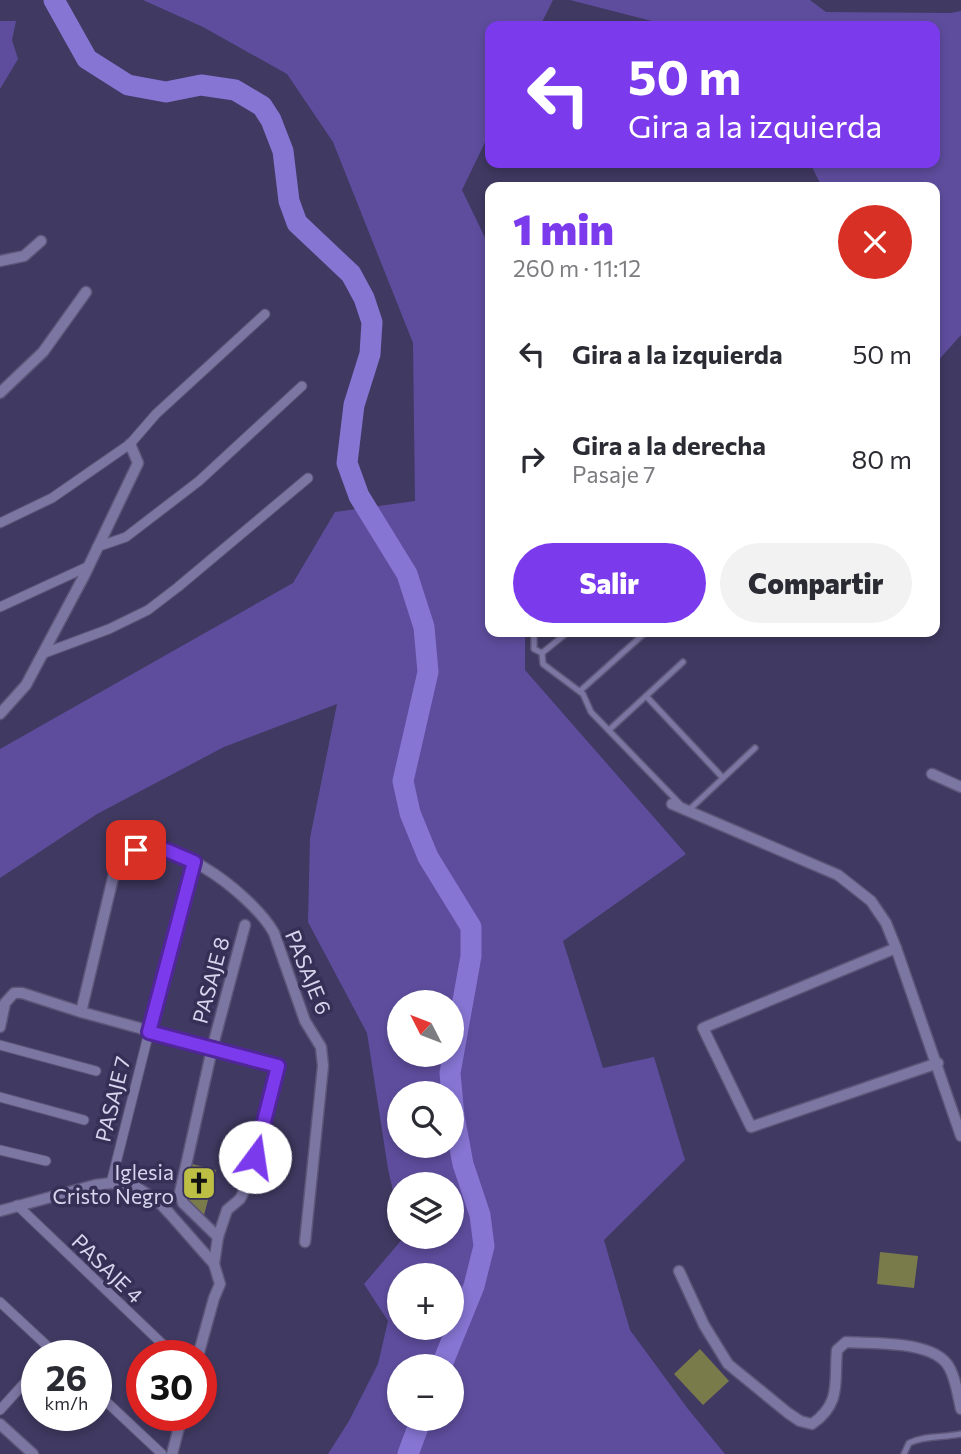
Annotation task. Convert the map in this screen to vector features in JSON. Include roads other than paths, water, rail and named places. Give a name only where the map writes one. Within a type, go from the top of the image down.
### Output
[{"type":"street","points":[[0,261],[24,256],[41,241]]},
{"type":"street","points":[[0,393],[43,352],[86,292]]},
{"type":"street","points":[[0,523],[51,498],[130,444],[156,414],[265,314]]},
{"type":"street","points":[[97,547],[126,537],[199,481],[302,386]]},
{"type":"street","points":[[0,714],[26,685],[89,566],[138,463],[130,444]]},
{"type":"street","points":[[42,654],[110,629],[148,610],[308,478]]},
{"type":"street","points":[[0,607],[89,566]]},
{"type":"street","points":[[932,774],[961,787]]},
{"type":"street","points":[[672,804],[838,875],[871,901],[886,923],[896,948],[938,1063],[961,1136]]},
{"type":"street","name":"PASAJE 6","points":[[81,1013],[117,861],[126,852],[166,850],[194,862],[215,873],[267,920],[305,1021],[321,1047],[323,1066],[305,1242]]},
{"type":"street","name":"PASAJE 7","points":[[111,1183],[194,862]]},
{"type":"street","name":"PASAJE 8","points":[[218,1237],[183,1203],[180,1192],[212,1049],[245,925]]},
{"type":"street","points":[[896,948],[703,1028],[751,1127],[938,1063]]},
{"type":"street","points":[[0,1027],[5,1003],[14,993],[22,993],[81,1013],[278,1066],[249,1181],[240,1199],[227,1210],[218,1237],[214,1264],[220,1284],[202,1340]]},
{"type":"street","points":[[0,1045],[96,1071]]},
{"type":"street","points":[[0,1097],[84,1121]]},
{"type":"street","points":[[0,1150],[46,1161]]},
{"type":"street","points":[[0,1211],[94,1185],[111,1183],[136,1187],[156,1200],[214,1264]]},
{"type":"street","name":"PASAJE 4","points":[[17,1205],[157,1340]]},
{"type":"street","points":[[679,1271],[704,1325],[728,1364],[756,1389],[800,1421],[812,1424],[830,1408],[835,1391],[837,1350],[846,1342],[920,1348],[934,1352],[951,1370],[961,1409]]},
{"type":"street","points":[[0,1302],[38,1340]]},
{"type":"street","points":[[0,1410],[21,1387]]},
{"type":"street","points":[[112,1407],[162,1454]]},
{"type":"street","points":[[0,1424],[33,1454]]},
{"type":"street","points":[[172,1454],[178,1431]]},
{"type":"lane","points":[[534,637],[534,649],[542,653]]},
{"type":"lane","points":[[542,653],[562,637]]},
{"type":"lane","points":[[579,691],[640,637]]},
{"type":"lane","points":[[542,653],[543,663],[583,694],[591,712],[688,811],[755,748]]},
{"type":"lane","points":[[609,730],[683,662]]},
{"type":"lane","points":[[646,696],[723,778]]},
{"type":"lane","points":[[904,1454],[909,1443],[923,1437],[961,1434]]},
{"type":"waterway","points":[[54,0],[87,59],[128,85],[166,92],[201,85],[235,90],[262,106],[271,120],[283,151],[289,201],[297,223],[351,274],[364,298],[372,322],[370,354],[354,405],[347,463],[359,496],[407,574],[424,627],[428,672],[403,781],[410,813],[428,857],[471,927],[471,956],[450,1073],[454,1116],[463,1164],[480,1215],[484,1246],[474,1286],[446,1354]]},
{"type":"waterway","points":[[408,1454],[417,1431]]},
{"type":"place","name":"Iglesia Cristo Negro","points":[[199,1183]]}]
